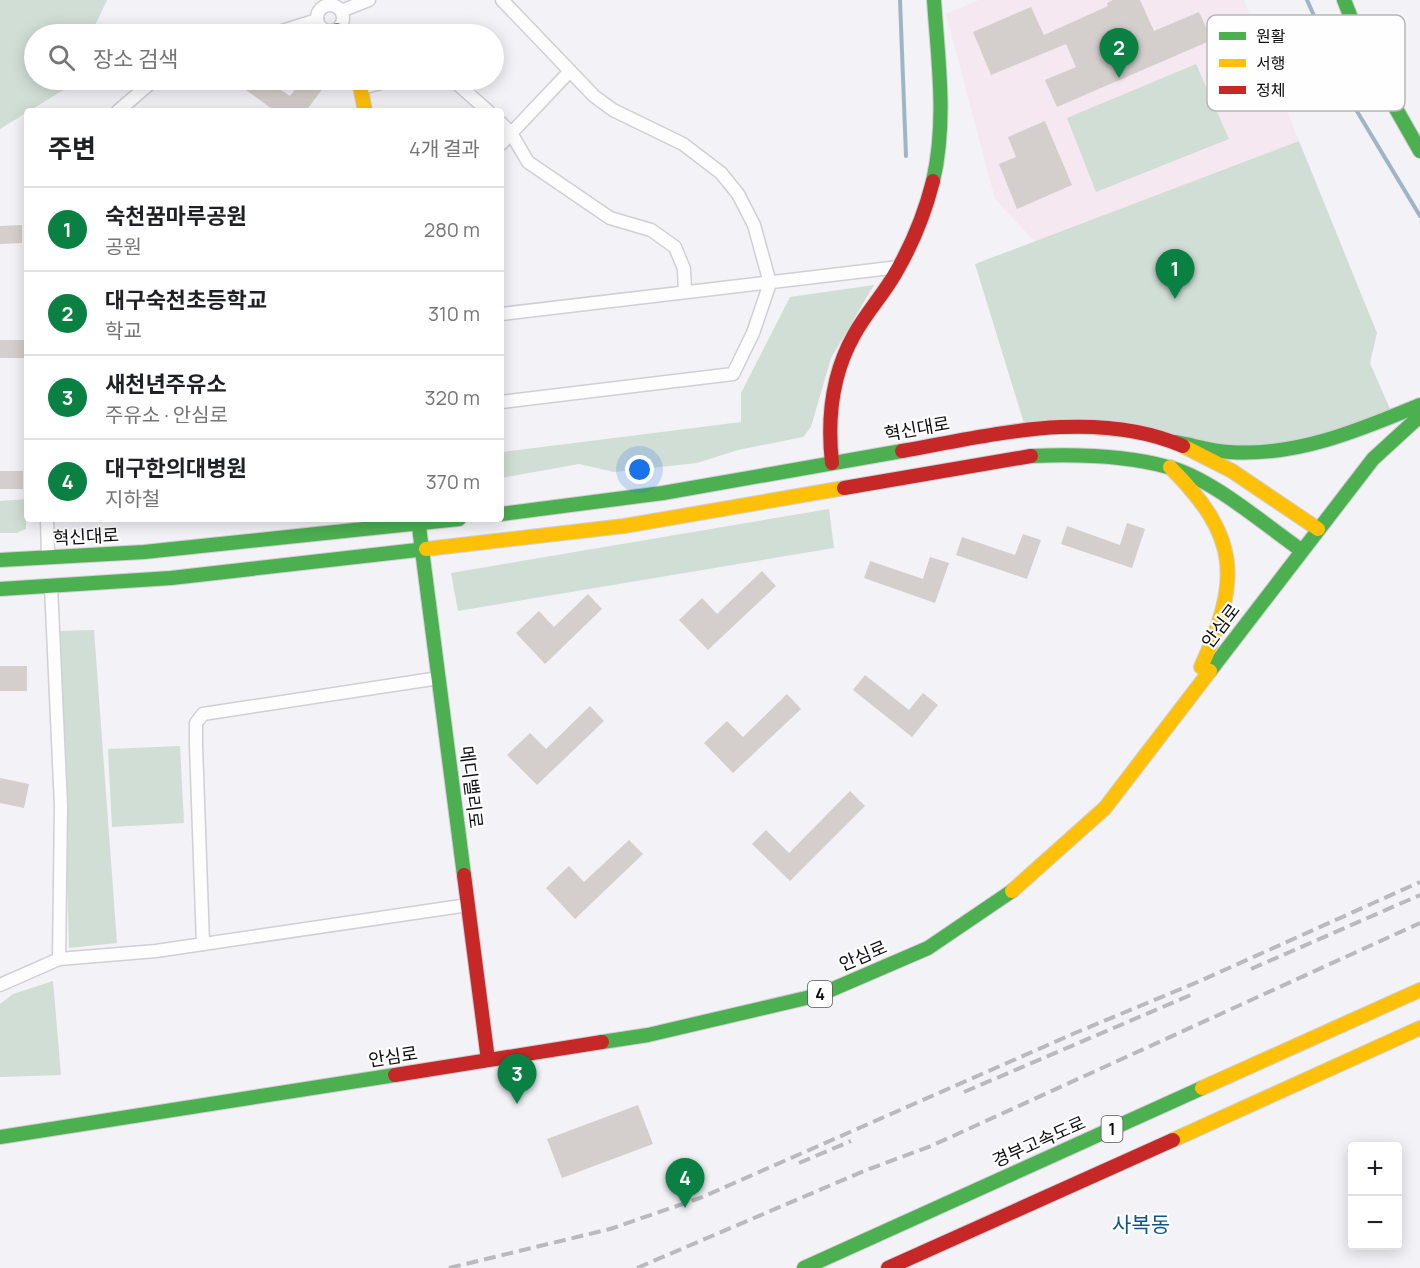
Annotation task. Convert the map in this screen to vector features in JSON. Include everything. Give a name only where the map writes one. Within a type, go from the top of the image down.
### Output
[{"type":"main road","points":[[832,463],[829,443],[831,394],[842,360],[855,334],[899,267],[921,218],[934,178],[939,146],[934,0]]},
{"type":"main road","points":[[1344,0],[1350,15]]},
{"type":"main road","points":[[361,90],[364,108]]},
{"type":"main road","points":[[1397,111],[1420,151]]},
{"type":"main road","points":[[1175,442],[1229,452],[1275,451],[1320,442],[1420,405]]},
{"type":"main road","name":"안심로","points":[[0,1137],[648,1035],[819,995],[928,948],[1016,888],[1105,808],[1372,459],[1420,416]]},
{"type":"main road","name":"혁신대로","points":[[504,514],[663,493],[1012,431],[1052,427],[1127,432],[1175,442],[1233,470],[1318,529]]},
{"type":"main road","points":[[0,589],[171,578],[423,551],[624,526],[1032,456],[1108,457],[1170,467],[1206,484],[1301,550]]},
{"type":"main road","points":[[1170,467],[1211,510],[1223,536],[1229,568],[1228,589],[1220,623],[1181,708]]},
{"type":"main road","name":"혁신대로","points":[[0,560],[144,552],[419,522]]},
{"type":"main road","name":"메디밸리로","points":[[419,522],[488,1060]]},
{"type":"main road","name":"경부고속도로","points":[[804,1268],[1420,990]]},
{"type":"main road","name":"1","points":[[888,1268],[1420,1028]]},
{"type":"street","points":[[341,11],[369,0]]},
{"type":"street","points":[[502,0],[594,96],[613,110],[683,144],[721,173],[738,194],[754,225],[770,283],[753,333],[733,374],[504,402]]},
{"type":"street","points":[[320,24],[317,20],[319,11],[326,5],[334,6],[341,11],[344,19],[342,24]]},
{"type":"street","points":[[304,24],[317,20]]},
{"type":"street","points":[[504,141],[570,71]]},
{"type":"street","points":[[121,108],[142,90]]},
{"type":"street","points":[[464,90],[485,108]]},
{"type":"street","points":[[504,126],[511,133],[528,162],[610,218],[651,230],[675,247],[684,269],[686,292]]},
{"type":"street","points":[[504,314],[899,267]]},
{"type":"street","points":[[47,522],[48,557]]},
{"type":"street","points":[[51,586],[61,806],[59,959]]},
{"type":"street","points":[[203,944],[196,723],[203,714],[439,678]]},
{"type":"street","points":[[0,985],[59,959],[203,944],[468,905]]},
{"type":"shaded area","points":[[0,0],[107,0],[96,24],[24,24],[24,90],[63,90],[34,108],[24,108],[24,114],[0,129]]},
{"type":"shaded area","points":[[979,0],[1244,0],[1250,15],[1207,15],[1207,111],[1287,111],[1299,141],[1035,242],[995,199],[946,14]]},
{"type":"shaded area","points":[[1196,64],[1207,89],[1207,111],[1217,111],[1229,139],[1096,192],[1067,118]]},
{"type":"shaded area","points":[[1299,141],[1377,333],[1370,363],[1393,416],[1275,451],[1026,430],[975,264]]},
{"type":"shaded area","points":[[874,285],[831,358],[811,427],[803,437],[738,450],[697,463],[614,472],[579,464],[504,477],[504,452],[741,422],[741,393],[790,297]]},
{"type":"shaded area","points":[[24,499],[26,529],[17,533],[0,533],[0,501]]},
{"type":"shaded area","points":[[829,509],[834,548],[458,611],[451,573]]},
{"type":"shaded area","points":[[94,630],[117,943],[69,948],[60,631]]},
{"type":"shaded area","points":[[180,746],[184,823],[112,827],[108,749]]},
{"type":"shaded area","points":[[53,981],[61,1075],[0,1077],[0,1004],[13,994]]},
{"type":"building","points":[[1113,0],[1140,0],[1154,31],[1199,12],[1207,29],[1207,42],[1057,107],[1045,80],[1076,67],[1066,44],[991,75],[973,32],[1031,7],[1044,35],[1108,6],[1107,3]]},
{"type":"building","points":[[246,90],[281,90],[290,96],[294,90],[322,90],[308,108],[271,108]]},
{"type":"building","points":[[1045,121],[1072,185],[1017,209],[999,164],[1016,157],[1008,137]]},
{"type":"building","points":[[22,225],[22,243],[0,244],[0,226]]},
{"type":"building","points":[[0,340],[24,340],[24,358],[0,358]]},
{"type":"building","points":[[0,471],[23,471],[23,489],[0,489]]},
{"type":"building","points":[[1127,523],[1145,529],[1132,568],[1061,544],[1067,526],[1120,545]]},
{"type":"building","points":[[1023,534],[1041,540],[1027,579],[956,555],[962,537],[1015,555]]},
{"type":"building","points":[[930,557],[949,563],[935,603],[864,578],[870,561],[923,579]]},
{"type":"building","points":[[762,571],[776,586],[708,650],[679,620],[702,598],[717,614]]},
{"type":"building","points":[[588,594],[602,609],[545,664],[516,633],[539,611],[554,627]]},
{"type":"building","points":[[0,666],[27,666],[27,691],[0,691]]},
{"type":"building","points":[[865,675],[909,710],[923,693],[938,705],[912,737],[853,690]]},
{"type":"building","points":[[787,694],[801,709],[733,773],[704,743],[727,721],[743,737]]},
{"type":"building","points":[[590,706],[604,721],[537,785],[507,755],[530,733],[546,749]]},
{"type":"building","points":[[0,778],[29,784],[24,808],[0,803]]},
{"type":"building","points":[[850,791],[865,806],[790,881],[752,844],[766,830],[789,853]]},
{"type":"building","points":[[629,840],[643,854],[575,919],[546,888],[569,866],[584,882]]},
{"type":"building","points":[[638,1105],[653,1144],[562,1178],[547,1139]]},
{"type":"waterway","points":[[900,0],[906,156]]},
{"type":"waterway","points":[[1307,0],[1314,15]]},
{"type":"waterway","points":[[1357,111],[1420,216]]},
{"type":"railway","points":[[449,1268],[610,1229],[700,1198],[1075,1033],[1200,981],[1420,882]]},
{"type":"railway","points":[[1251,969],[1420,895]]},
{"type":"railway","points":[[637,1268],[864,1171],[931,1146],[1420,923]]},
{"type":"railway","points":[[964,1092],[1193,994]]},
{"type":"railway","points":[[799,1163],[851,1141]]},
{"type":"traffic: fast","points":[[933,181],[941,113],[934,0]]},
{"type":"traffic: fast","points":[[1344,0],[1350,15]]},
{"type":"traffic: fast","points":[[1397,111],[1420,151]]},
{"type":"traffic: fast","points":[[1175,442],[1229,452],[1279,450],[1327,440],[1420,405]]},
{"type":"traffic: fast","points":[[1210,671],[1373,459],[1420,416]]},
{"type":"traffic: fast","points":[[504,514],[663,493],[902,451]]},
{"type":"traffic: fast","points":[[1031,456],[1083,455],[1118,458],[1152,463],[1184,472],[1219,491],[1301,550]]},
{"type":"traffic: fast","points":[[418,522],[464,875]]},
{"type":"traffic: fast","points":[[0,560],[144,552],[430,522]]},
{"type":"traffic: fast","points":[[0,589],[171,578],[426,549]]},
{"type":"traffic: fast","points":[[602,1042],[648,1035],[819,995],[928,948],[1012,891]]},
{"type":"traffic: fast","points":[[0,1137],[395,1075]]},
{"type":"traffic: fast","points":[[804,1268],[1202,1088]]},
{"type":"traffic: slow","points":[[361,90],[364,108]]},
{"type":"traffic: slow","points":[[1183,446],[1232,471],[1318,529]]},
{"type":"traffic: slow","points":[[1170,467],[1210,515],[1221,538],[1227,560],[1227,584],[1223,608],[1201,667]]},
{"type":"traffic: slow","points":[[426,549],[624,526],[844,488]]},
{"type":"traffic: slow","points":[[1012,891],[1105,808],[1210,671]]},
{"type":"traffic: slow","points":[[1202,1088],[1420,990]]},
{"type":"traffic: slow","points":[[1173,1140],[1420,1028]]},
{"type":"traffic: jam","points":[[832,463],[831,413],[841,365],[859,327],[890,282],[907,252],[922,217],[933,181]]},
{"type":"traffic: jam","points":[[902,451],[1007,432],[1079,427],[1115,428],[1149,435],[1183,446]]},
{"type":"traffic: jam","points":[[844,488],[1031,456]]},
{"type":"traffic: jam","points":[[464,875],[488,1060]]},
{"type":"traffic: jam","points":[[395,1075],[602,1042]]},
{"type":"traffic: jam","points":[[888,1268],[1173,1140]]},
{"type":"place","name":"대구숙천초등학교","points":[[1119,78]]},
{"type":"place","name":"숙천꿈마루공원","points":[[1175,299]]},
{"type":"place","name":"새천년주유소","points":[[517,1104]]},
{"type":"place","name":"대구한의대병원","points":[[685,1208]]},
{"type":"district","name":"사복동","points":[[1141,1225]]}]
